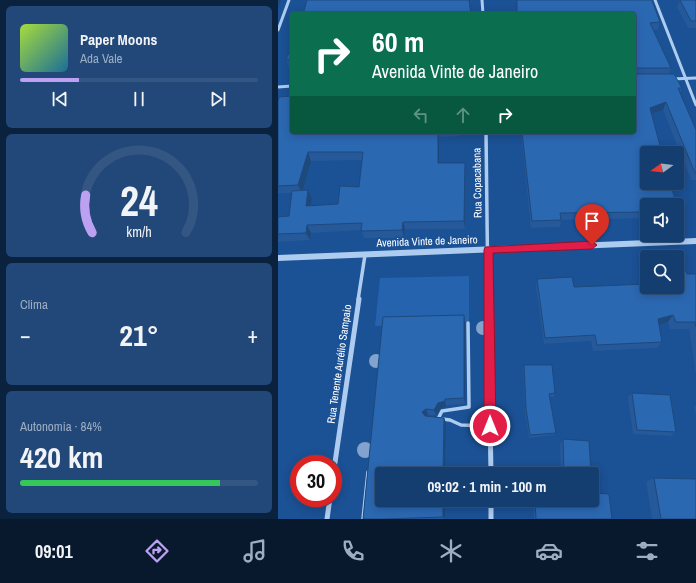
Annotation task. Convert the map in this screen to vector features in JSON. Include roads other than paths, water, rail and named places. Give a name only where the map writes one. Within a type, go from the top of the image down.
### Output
[{"type":"street","points":[[278,30],[289,0]]},
{"type":"street","points":[[482,0],[483,12]]},
{"type":"street","points":[[655,0],[696,105]]},
{"type":"street","points":[[671,79],[696,78]]},
{"type":"street","points":[[278,87],[290,86]]},
{"type":"street","name":"Rua Copacabana","points":[[486,134],[491,467]]},
{"type":"street","name":"Avenida Vinte de Janeiro","points":[[278,258],[696,241]]},
{"type":"street","name":"Rua Tenente Aurélio Sampaio","points":[[336,455],[365,255]]},
{"type":"street","points":[[327,519],[329,507]]},
{"type":"street","points":[[491,507],[491,519]]},
{"type":"lane","points":[[468,323],[470,407],[465,410],[450,409],[442,411],[435,418],[450,420],[461,425],[490,426]]},
{"type":"lane","points":[[363,519],[369,464]]}]
